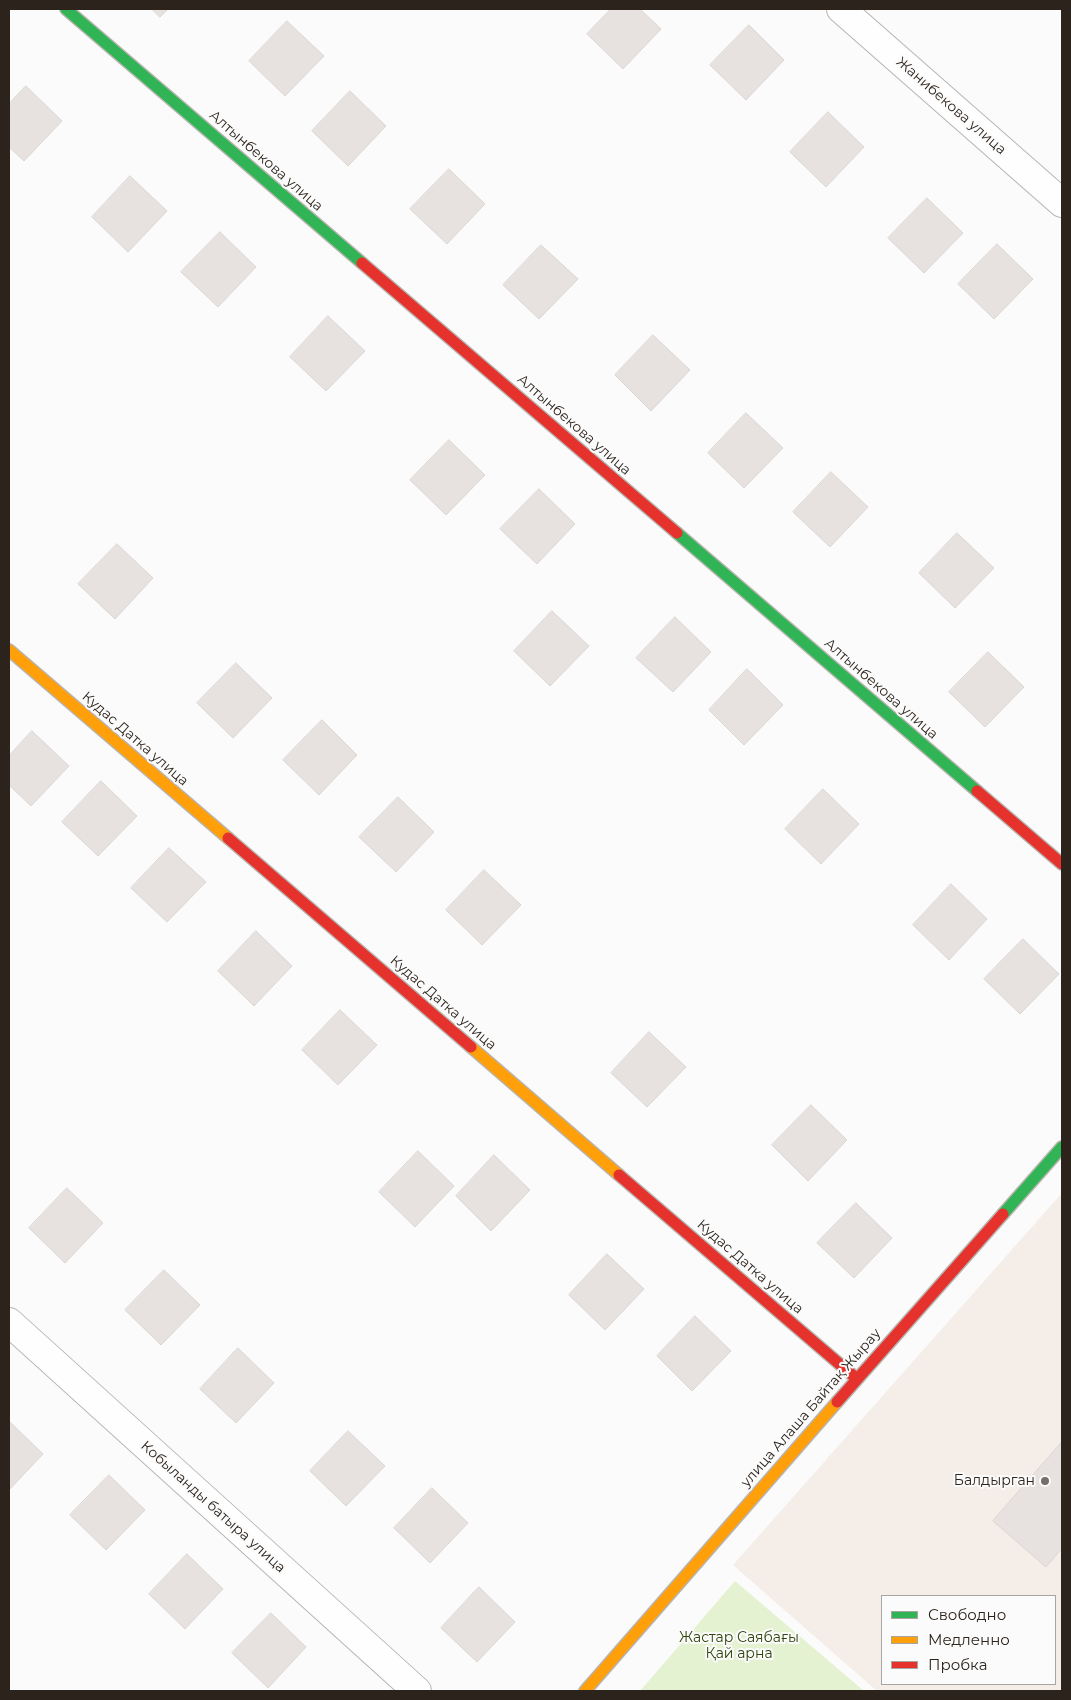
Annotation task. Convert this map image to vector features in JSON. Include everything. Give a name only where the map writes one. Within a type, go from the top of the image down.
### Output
[{"type":"street","name":"Алтынбекова улица","points":[[66,9],[1062,864]]},
{"type":"street","name":"Жанибекова улица","points":[[841,9],[1062,202]]},
{"type":"street","name":"Кудас Датка улица","points":[[9,650],[857,1379]]},
{"type":"street","name":"улица Алаша Байтақ Жырау","points":[[585,1691],[1062,1147]]},
{"type":"street","name":"Кобыланды батыра улица","points":[[9,1322],[417,1691]]},
{"type":"shaded area","points":[[1062,1193],[1062,1691],[877,1691],[733,1565]]},
{"type":"green space","name":"Жастар Саябағы Қай арна","points":[[735,1581],[864,1691],[640,1691]]},
{"type":"building","points":[[152,9],[168,9],[160,17]]},
{"type":"building","points":[[611,9],[640,9],[661,29],[623,69],[587,34]]},
{"type":"building","points":[[287,21],[324,56],[285,96],[249,61]]},
{"type":"building","points":[[749,25],[784,60],[746,100],[710,65]]},
{"type":"building","points":[[26,86],[62,121],[24,161],[9,147],[9,104]]},
{"type":"building","points":[[350,91],[386,126],[348,166],[312,131]]},
{"type":"building","points":[[828,112],[864,147],[826,187],[790,152]]},
{"type":"building","points":[[449,169],[485,204],[447,244],[410,209]]},
{"type":"building","points":[[130,176],[167,211],[128,252],[92,217]]},
{"type":"building","points":[[927,198],[963,233],[924,273],[888,238]]},
{"type":"building","points":[[220,232],[256,267],[218,307],[181,272]]},
{"type":"building","points":[[997,244],[1033,279],[994,319],[958,284]]},
{"type":"building","points":[[541,245],[578,279],[539,319],[503,285]]},
{"type":"building","points":[[328,316],[365,351],[326,391],[290,357]]},
{"type":"building","points":[[653,335],[690,370],[651,411],[615,375]]},
{"type":"building","points":[[746,413],[783,448],[744,488],[708,453]]},
{"type":"building","points":[[449,440],[485,475],[446,515],[410,480]]},
{"type":"building","points":[[831,472],[868,507],[830,547],[793,512]]},
{"type":"building","points":[[539,489],[575,524],[537,564],[500,529]]},
{"type":"building","points":[[957,533],[994,568],[955,608],[919,573]]},
{"type":"building","points":[[117,544],[153,578],[115,619],[78,584]]},
{"type":"building","points":[[552,611],[589,646],[550,686],[514,651]]},
{"type":"building","points":[[675,617],[711,652],[673,692],[636,658]]},
{"type":"building","points":[[988,652],[1024,687],[985,727],[949,692]]},
{"type":"building","points":[[236,663],[272,698],[233,738],[197,703]]},
{"type":"building","points":[[747,669],[783,705],[744,745],[709,710]]},
{"type":"building","points":[[322,720],[357,755],[319,795],[283,760]]},
{"type":"building","points":[[32,731],[69,766],[31,806],[9,785],[9,756]]},
{"type":"building","points":[[101,781],[137,816],[98,856],[62,822]]},
{"type":"building","points":[[823,789],[859,824],[821,864],[785,829]]},
{"type":"building","points":[[398,797],[434,832],[396,872],[359,837]]},
{"type":"building","points":[[169,848],[206,882],[167,922],[131,888]]},
{"type":"building","points":[[484,870],[521,905],[482,945],[446,910]]},
{"type":"building","points":[[951,884],[987,919],[949,960],[913,925]]},
{"type":"building","points":[[256,931],[292,966],[254,1006],[218,971]]},
{"type":"building","points":[[1023,939],[1059,974],[1020,1014],[984,979]]},
{"type":"building","points":[[340,1010],[377,1045],[338,1085],[302,1050]]},
{"type":"building","points":[[649,1032],[686,1067],[647,1107],[611,1073]]},
{"type":"building","points":[[811,1105],[847,1140],[808,1181],[772,1145]]},
{"type":"building","points":[[418,1151],[454,1186],[415,1227],[379,1192]]},
{"type":"building","points":[[494,1155],[530,1190],[491,1231],[456,1196]]},
{"type":"building","points":[[67,1188],[103,1223],[65,1263],[29,1228]]},
{"type":"building","points":[[856,1203],[892,1238],[854,1278],[817,1243]]},
{"type":"building","points":[[607,1254],[644,1289],[605,1330],[569,1295]]},
{"type":"building","points":[[164,1270],[200,1305],[161,1345],[125,1310]]},
{"type":"building","points":[[695,1316],[731,1351],[692,1391],[657,1356]]},
{"type":"building","points":[[238,1348],[274,1383],[236,1423],[200,1389]]},
{"type":"building","points":[[9,1421],[43,1454],[9,1490]]},
{"type":"building","points":[[348,1431],[385,1466],[346,1506],[310,1471]]},
{"type":"building","name":"Балдырган","points":[[1062,1442],[1062,1548],[1046,1567],[993,1521]]},
{"type":"building","points":[[109,1475],[145,1510],[106,1550],[70,1515]]},
{"type":"building","points":[[432,1488],[468,1523],[430,1563],[394,1528]]},
{"type":"building","points":[[187,1554],[223,1589],[185,1629],[149,1594]]},
{"type":"building","points":[[479,1587],[515,1622],[477,1662],[441,1628]]},
{"type":"building","points":[[271,1613],[306,1647],[268,1688],[232,1653]]},
{"type":"traffic: fast","points":[[66,9],[362,263]]},
{"type":"traffic: fast","points":[[677,533],[977,791]]},
{"type":"traffic: fast","points":[[1003,1214],[1062,1147]]},
{"type":"traffic: slow","points":[[9,650],[228,838]]},
{"type":"traffic: slow","points":[[471,1047],[619,1175]]},
{"type":"traffic: slow","points":[[585,1691],[837,1402]]},
{"type":"traffic: jam","points":[[362,263],[677,533]]},
{"type":"traffic: jam","points":[[977,791],[1062,864]]},
{"type":"traffic: jam","points":[[228,838],[471,1047]]},
{"type":"traffic: jam","points":[[619,1175],[857,1379]]},
{"type":"traffic: jam","points":[[837,1402],[1003,1214]]},
{"type":"place","name":"Балдырган","points":[[1045,1481]]}]
